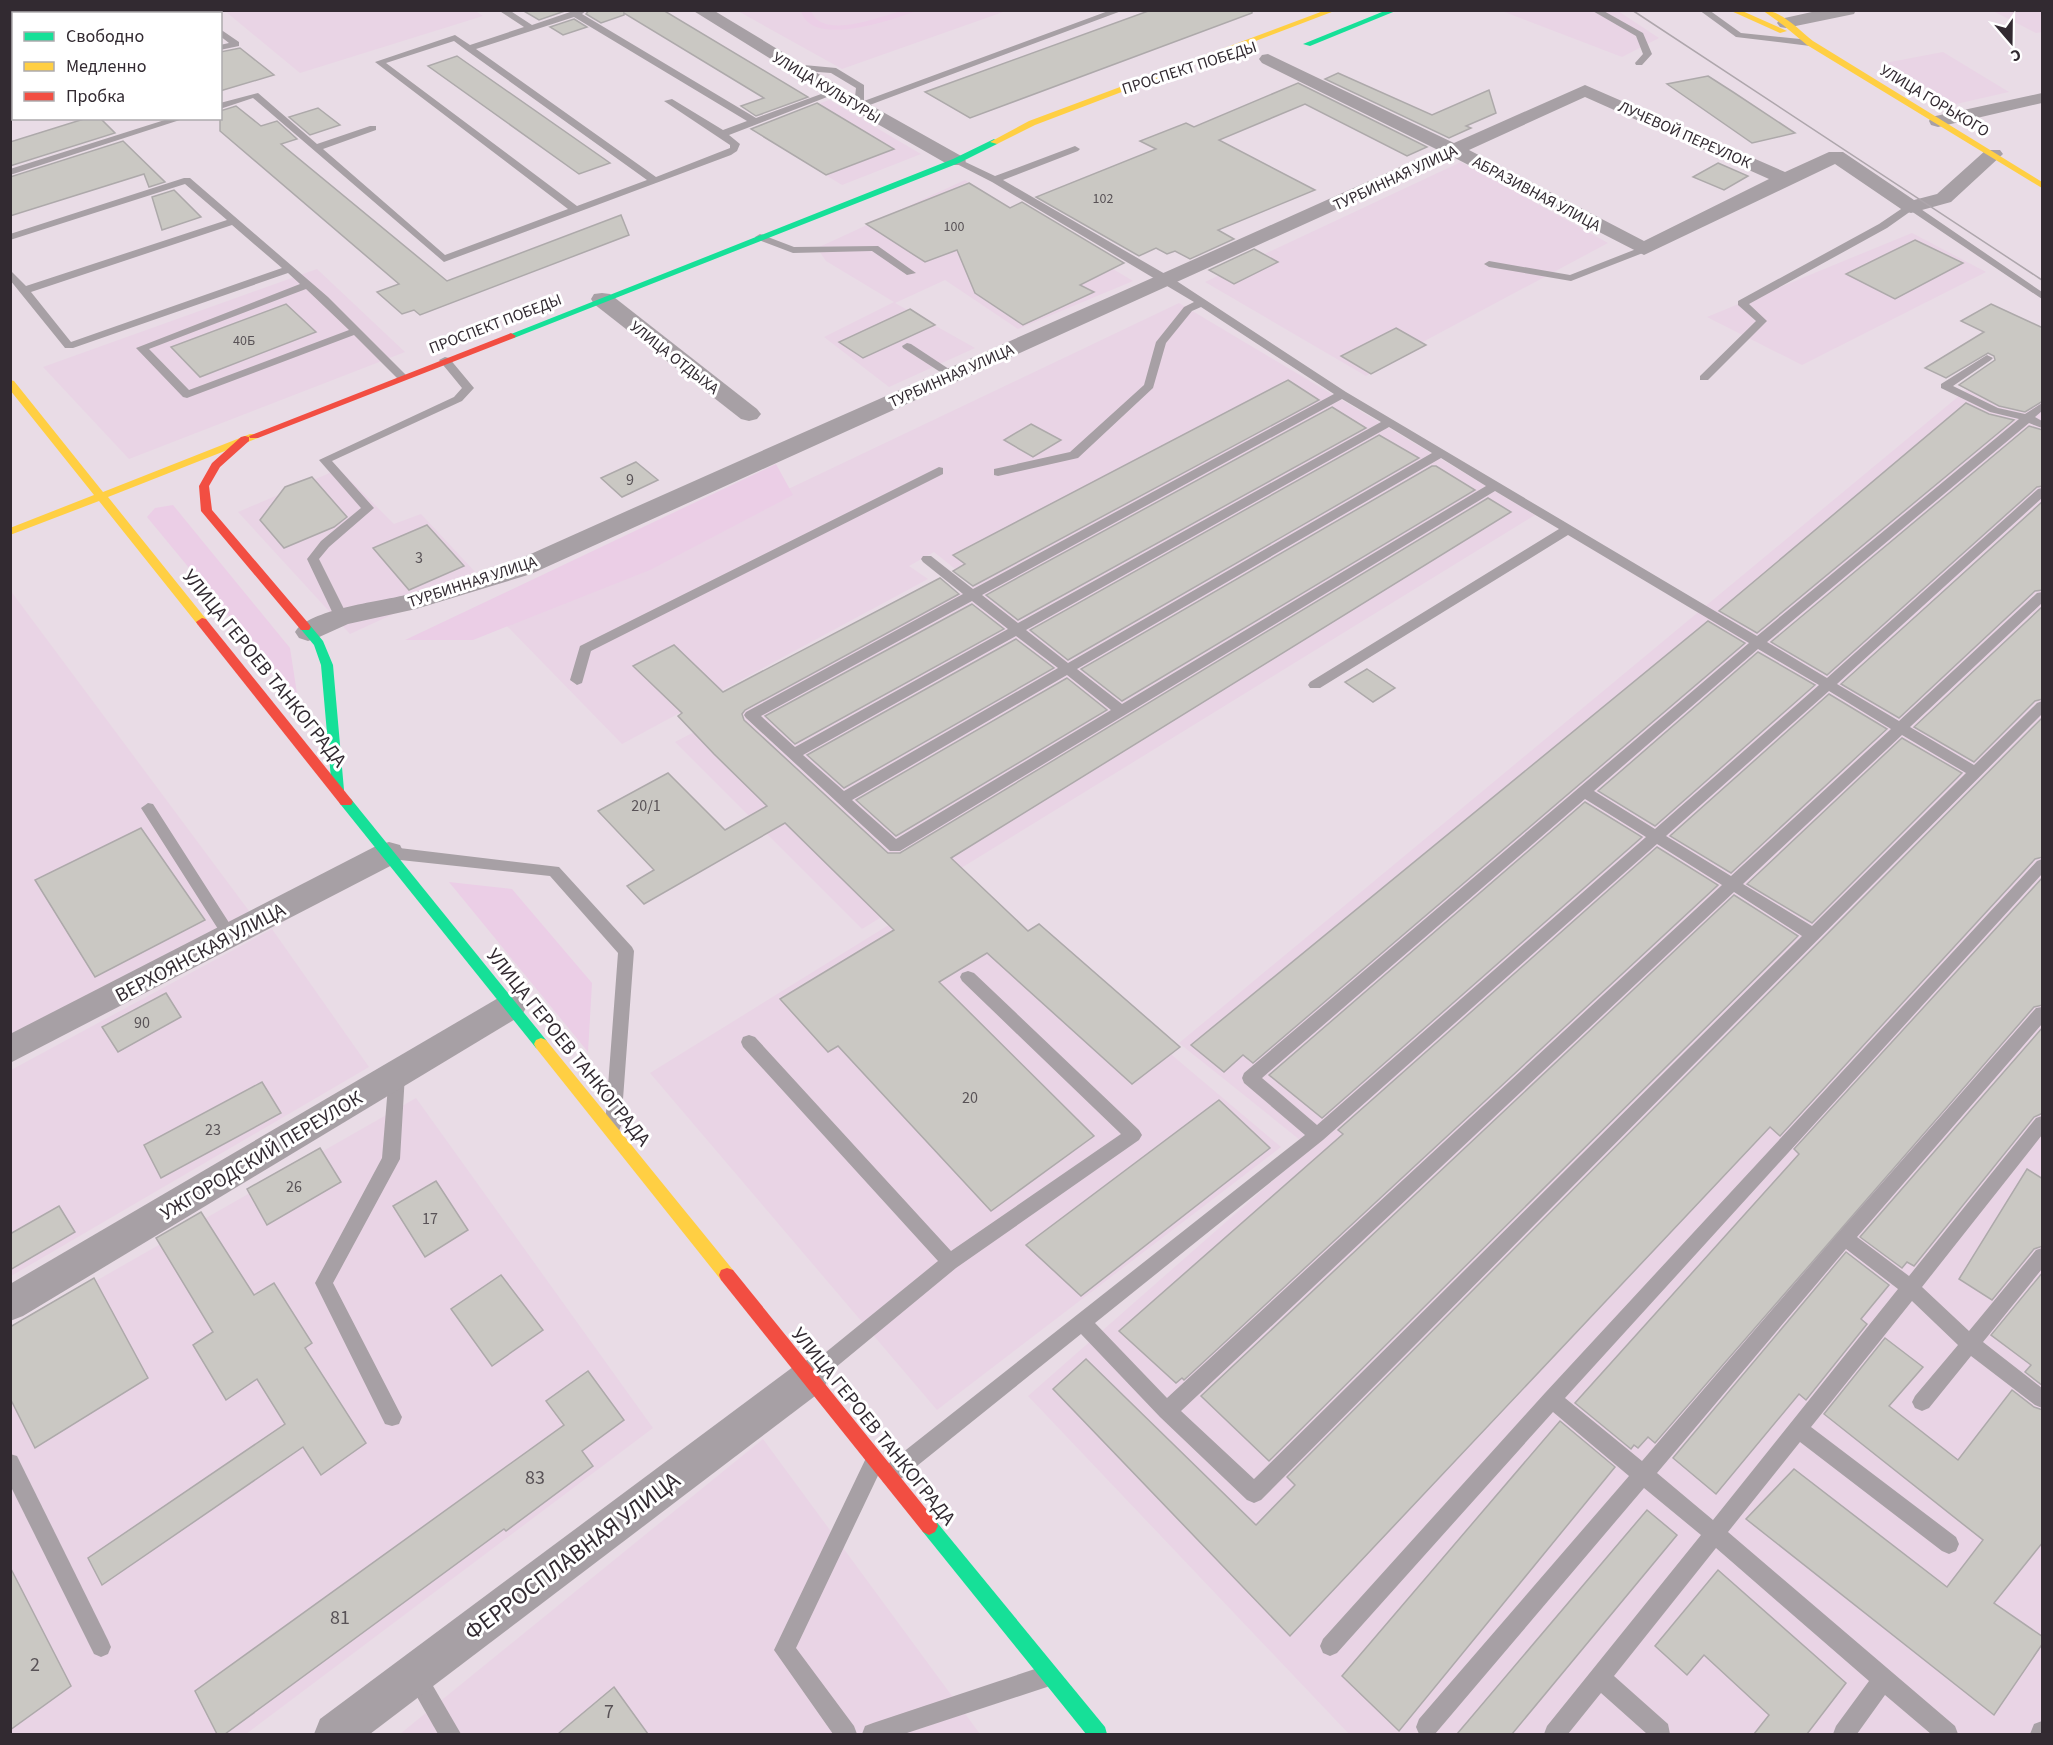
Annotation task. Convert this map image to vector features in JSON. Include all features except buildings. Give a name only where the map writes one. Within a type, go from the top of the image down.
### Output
[{"type":"main road","name":"ПРОСПЕКТ ПОБЕДЫ","points":[[1263,61],[1395,10]]},
{"type":"main road","name":"УЛИЦА ГОРЬКОГО","points":[[1732,10],[1810,43],[2043,185]]},
{"type":"main road","name":"УЛИЦА ГОРЬКОГО","points":[[1765,10],[1786,23],[1810,43]]},
{"type":"main road","name":"ПРОСПЕКТ ПОБЕДЫ","points":[[10,532],[956,161],[1032,123],[1329,11]]},
{"type":"main road","name":"ПРОСПЕКТ ПОБЕДЫ","points":[[991,145],[1045,132],[1095,114]]},
{"type":"main road","name":"УЛИЦА ГЕРОЕВ ТАНКОГРАДА","points":[[10,383],[888,1477],[1098,1734]]},
{"type":"main road","points":[[244,439],[216,465],[204,486],[207,511],[319,644],[327,665],[338,790]]},
{"type":"street","points":[[1786,23],[1848,10]]},
{"type":"street","name":"УЛИЦА КУЛЬТУРЫ","points":[[709,12],[793,67],[956,161]]},
{"type":"street","name":"АБРАЗИВНАЯ УЛИЦА","points":[[1263,61],[1454,150],[1644,249]]},
{"type":"street","name":"ТУРБИННАЯ УЛИЦА","points":[[308,632],[340,617],[407,603],[522,568],[1168,280],[1585,90]]},
{"type":"street","name":"ЛУЧЕВОЙ ПЕРЕУЛОК","points":[[1585,90],[1785,179]]},
{"type":"street","points":[[1938,121],[2043,98]]},
{"type":"street","points":[[1644,249],[1836,156],[1911,207],[1944,198],[1993,154]]},
{"type":"street","name":"УЛИЦА ОТДЫХА","points":[[602,299],[749,414]]},
{"type":"street","name":"ВЕРХОЯНСКАЯ УЛИЦА","points":[[13,1045],[389,853]]},
{"type":"street","name":"УЖГОРОДСКИЙ ПЕРЕУЛОК","points":[[10,1304],[511,1006]]},
{"type":"street","name":"ФЕРРОСПЛАВНАЯ УЛИЦА","points":[[335,1734],[810,1377]]},
{"type":"lane","points":[[502,10],[531,28]]},
{"type":"lane","points":[[469,48],[586,10]]},
{"type":"lane","points":[[793,67],[833,70],[861,87],[859,106],[1120,10]]},
{"type":"lane","points":[[1595,10],[1640,35],[1648,54],[1639,63]]},
{"type":"lane","points":[[1703,10],[1739,35],[1810,43]]},
{"type":"lane","points":[[576,14],[755,122]]},
{"type":"lane","points":[[222,33],[236,44],[222,48]]},
{"type":"lane","points":[[576,210],[379,62],[455,38],[654,180]]},
{"type":"lane","points":[[722,134],[835,92]]},
{"type":"lane","points":[[222,105],[255,95],[444,259],[731,151],[735,147],[734,142],[669,100]]},
{"type":"lane","points":[[10,172],[176,120]]},
{"type":"lane","points":[[316,148],[373,128]]},
{"type":"lane","points":[[995,180],[1075,149]]},
{"type":"lane","points":[[956,161],[995,180],[1168,280],[1342,394],[1976,772]]},
{"type":"lane","points":[[10,237],[187,180],[307,285],[402,377]]},
{"type":"lane","points":[[1704,378],[1762,321],[1742,303],[1884,226],[1911,207],[2043,296]]},
{"type":"lane","points":[[25,290],[233,220]]},
{"type":"lane","points":[[760,237],[793,250],[874,248],[911,273]]},
{"type":"lane","points":[[1489,264],[1571,278],[1644,249]]},
{"type":"lane","points":[[10,273],[69,346],[289,269]]},
{"type":"lane","points":[[307,285],[142,348],[187,395],[355,331]]},
{"type":"lane","points":[[998,472],[1074,454],[1149,386],[1161,342],[1188,309],[1202,302]]},
{"type":"lane","points":[[907,346],[952,375]]},
{"type":"lane","points":[[1987,358],[1945,386],[1994,410],[2027,418],[2043,425]]},
{"type":"lane","points":[[340,617],[313,559],[325,544],[368,508],[325,459],[458,399],[468,388],[446,360]]},
{"type":"lane","points":[[1342,394],[751,716],[895,847],[1496,485]]},
{"type":"lane","points":[[1317,1135],[1250,1078],[1758,642],[2043,405]]},
{"type":"lane","points":[[793,754],[1390,422]]},
{"type":"lane","points":[[843,799],[1441,453]]},
{"type":"lane","points":[[577,680],[585,649],[939,471]]},
{"type":"lane","points":[[888,1477],[1317,1135],[2043,492]]},
{"type":"lane","points":[[1315,686],[1568,529]]},
{"type":"lane","points":[[927,559],[1121,711]]},
{"type":"lane","points":[[1167,1411],[2043,596]]},
{"type":"lane","points":[[1083,1323],[1167,1411],[1254,1493],[2043,706]]},
{"type":"lane","points":[[1584,791],[1813,935]]},
{"type":"lane","points":[[148,808],[230,936]]},
{"type":"lane","points":[[389,853],[554,871],[626,951],[612,1132]]},
{"type":"lane","points":[[1330,1646],[1552,1399],[2043,865]]},
{"type":"lane","points":[[810,1377],[950,1262],[1133,1135],[968,977]]},
{"type":"lane","points":[[1427,1727],[1845,1238],[2043,1013]]},
{"type":"lane","points":[[749,1042],[950,1262]]},
{"type":"lane","points":[[392,1417],[324,1283],[391,1159],[397,1074]]},
{"type":"lane","points":[[1555,1734],[2043,1123]]},
{"type":"lane","points":[[1845,1238],[1912,1288],[1969,1343],[2043,1399]]},
{"type":"lane","points":[[1923,1402],[1969,1343],[2043,1256]]},
{"type":"lane","points":[[1552,1399],[1715,1534],[1947,1734]]},
{"type":"lane","points":[[1799,1430],[1949,1544]]},
{"type":"lane","points":[[846,1734],[784,1650],[875,1460]]},
{"type":"lane","points":[[10,1463],[101,1647]]},
{"type":"lane","points":[[415,1674],[450,1734]]},
{"type":"lane","points":[[873,1734],[1051,1675]]},
{"type":"lane","points":[[1600,1678],[1660,1732],[1658,1734]]},
{"type":"lane","points":[[1844,1734],[1883,1680]]},
{"type":"shaded area","points":[[474,10],[483,16],[300,73],[225,11]]},
{"type":"shaded area","points":[[738,11],[1006,11],[842,69]]},
{"type":"shaded area","points":[[801,11],[811,11],[817,20],[838,25],[865,22],[903,11],[917,11],[873,25],[836,30],[820,28],[808,22]]},
{"type":"shaded area","points":[[1502,11],[1618,11],[1659,38],[1622,57]]},
{"type":"shaded area","points":[[1993,11],[2042,11],[2042,32],[2036,33]]},
{"type":"shaded area","points":[[1943,52],[2009,92],[1956,104],[1885,63]]},
{"type":"shaded area","points":[[829,100],[921,154],[842,185],[751,129]]},
{"type":"shaded area","points":[[1461,162],[1608,243],[1419,344],[1366,376],[1205,282]]},
{"type":"shaded area","points":[[965,180],[1133,281],[1018,329],[945,280],[895,303],[975,348],[889,387],[824,337],[894,302],[826,261],[817,248]]},
{"type":"shaded area","points":[[1912,233],[1986,272],[1802,365],[1707,317]]},
{"type":"shaded area","points":[[317,269],[405,352],[129,459],[43,367]]},
{"type":"shaded area","points":[[1179,303],[1535,515],[862,929],[675,742],[975,585],[934,552],[909,566],[928,579],[622,744],[505,624]]},
{"type":"shaded area","points":[[2042,327],[2042,1734],[1349,1734],[1028,1396],[1310,1148],[1179,1043]]},
{"type":"shaded area","points":[[776,464],[793,495],[650,570],[473,640],[405,640]]},
{"type":"shaded area","points":[[339,469],[394,524],[421,514],[478,575],[350,634],[238,512]]},
{"type":"shaded area","points":[[173,505],[290,648],[298,700],[147,517],[155,508]]},
{"type":"shaded area","points":[[10,590],[252,915],[10,1039]]},
{"type":"shaded area","points":[[963,879],[1281,1147],[937,1410],[650,1073]]},
{"type":"shaded area","points":[[449,882],[512,889],[592,983],[588,1052]]},
{"type":"shaded area","points":[[272,929],[369,1067],[11,1276],[11,1070]]},
{"type":"shaded area","points":[[416,1098],[653,1428],[246,1734],[11,1734],[10,1330]]},
{"type":"shaded area","points":[[763,1439],[980,1734],[400,1734]]},
{"type":"tram line","points":[[1632,10],[2042,280]]},
{"type":"traffic: fast","points":[[1307,44],[1395,10]]},
{"type":"traffic: fast","points":[[511,336],[956,161],[994,142]]},
{"type":"traffic: fast","points":[[305,627],[319,644],[327,665],[338,790]]},
{"type":"traffic: fast","points":[[346,802],[541,1044]]},
{"type":"traffic: fast","points":[[929,1526],[1098,1734]]},
{"type":"traffic: slow","points":[[994,142],[1032,123],[1334,10]]},
{"type":"traffic: slow","points":[[1732,10],[1783,31]]},
{"type":"traffic: slow","points":[[1765,10],[1786,23],[1810,43],[2042,185]]},
{"type":"traffic: slow","points":[[10,383],[202,622]]},
{"type":"traffic: slow","points":[[10,532],[254,436]]},
{"type":"traffic: slow","points":[[541,1044],[727,1275]]},
{"type":"traffic: jam","points":[[254,436],[511,336]]},
{"type":"traffic: jam","points":[[245,439],[216,465],[204,486],[207,511],[305,627]]},
{"type":"traffic: jam","points":[[202,622],[346,802]]},
{"type":"traffic: jam","points":[[727,1275],[929,1526]]}]
